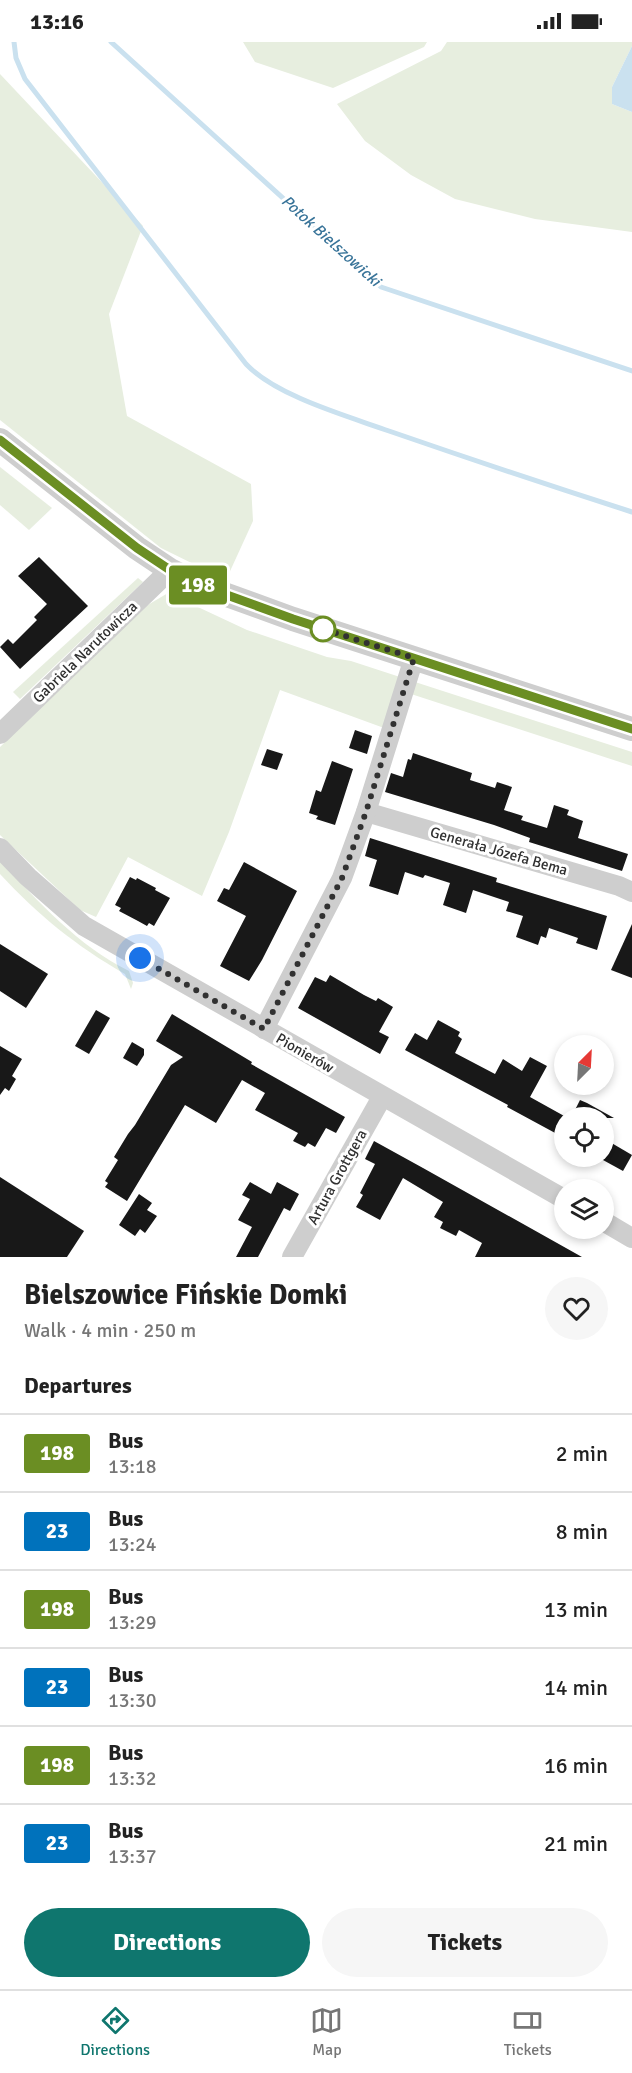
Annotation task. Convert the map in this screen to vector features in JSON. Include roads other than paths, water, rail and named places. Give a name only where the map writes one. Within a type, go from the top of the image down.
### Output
[{"type":"street","points":[[0,440],[137,548],[170,570],[221,594],[632,729]]},
{"type":"street","name":"Gabriela Narutowicza","points":[[4,722],[170,570]]},
{"type":"street","points":[[264,1029],[342,878],[366,812],[414,658]]},
{"type":"street","name":"Generała Józefa Bema","points":[[366,812],[619,886],[632,892]]},
{"type":"street","name":"Pionierów","points":[[0,848],[35,883],[84,926],[554,1193]]},
{"type":"street","name":"Artura Grottgera","points":[[292,1257],[382,1097]]},
{"type":"street","points":[[614,1227],[632,1238]]},
{"type":"water","points":[[632,46],[632,112],[612,104],[612,87]]},
{"type":"waterway","points":[[14,42],[16,58],[25,79],[246,364],[259,375],[275,386],[333,412],[632,512]]},
{"type":"waterway","name":"Potok Bielszowicki","points":[[111,42],[381,287],[632,371]]}]
